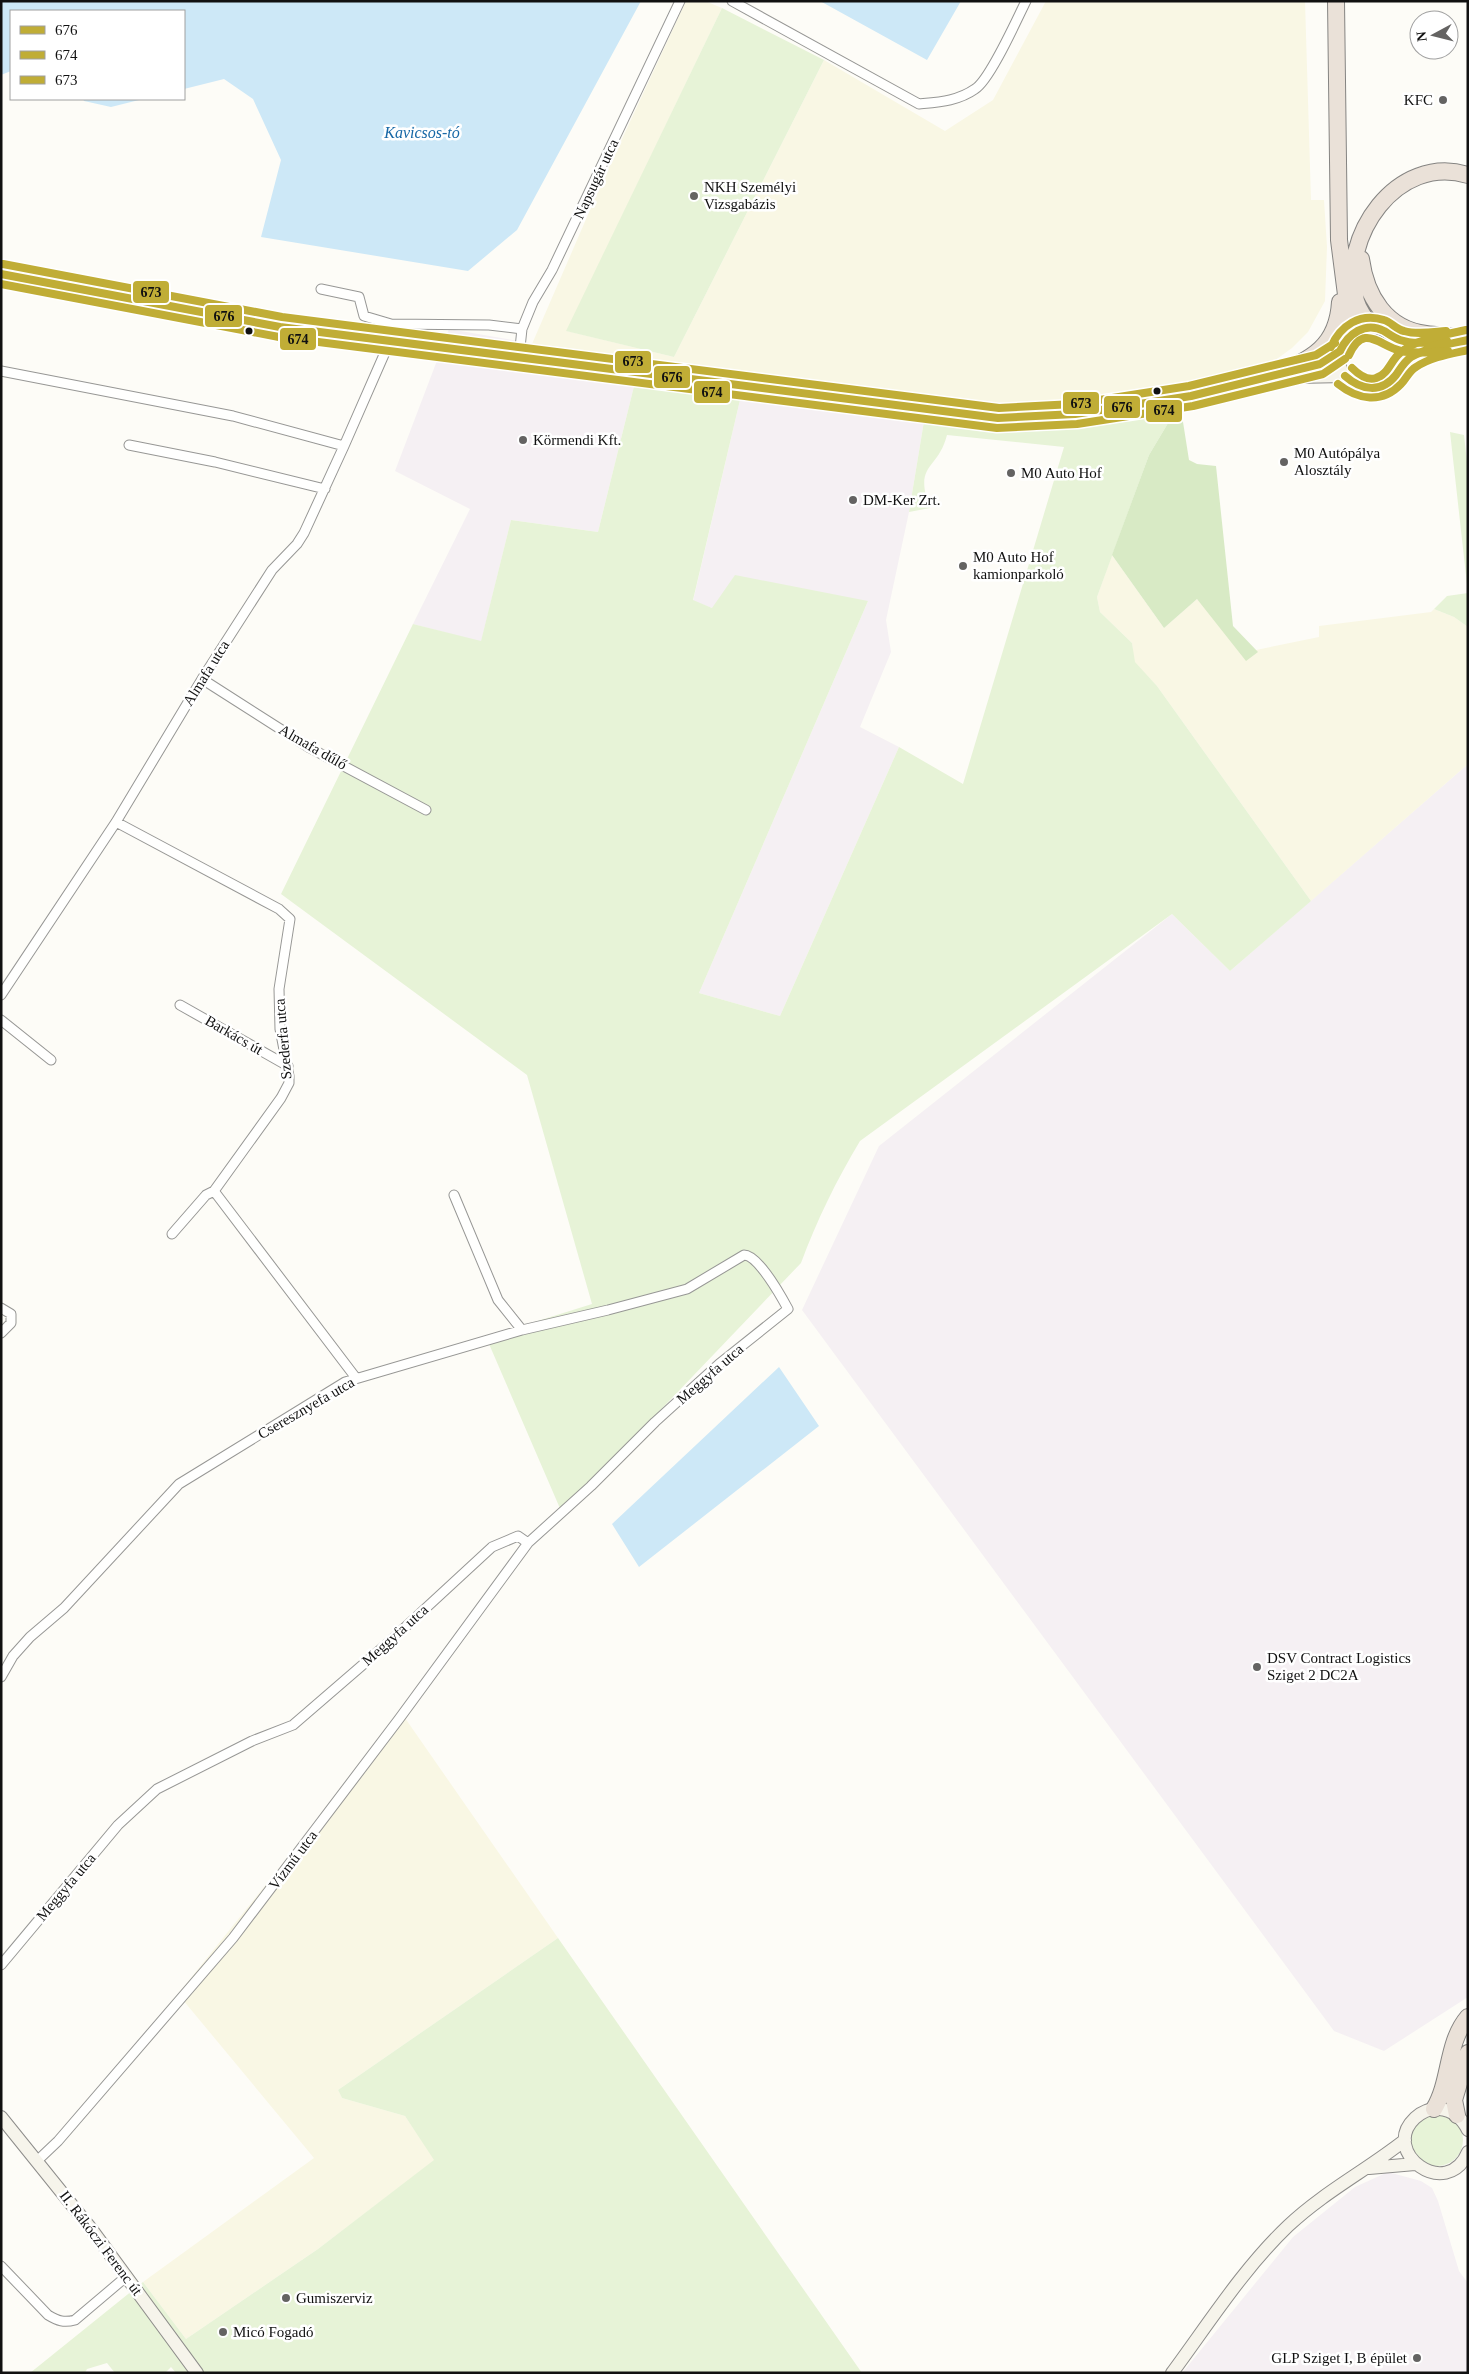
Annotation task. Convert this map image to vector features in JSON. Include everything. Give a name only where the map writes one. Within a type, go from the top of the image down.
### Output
[{"type":"highway","points":[[1336,1],[1339,240],[1349,318],[1344,345]]},
{"type":"highway","points":[[1372,327],[1360,312],[1356,300],[1353,277],[1355,252],[1377,207],[1399,186],[1417,176],[1444,171],[1468,175]]},
{"type":"highway","points":[[1364,233],[1361,257],[1364,277],[1371,297],[1381,311],[1396,324],[1410,330],[1425,334],[1450,335],[1468,340]]},
{"type":"highway","points":[[1263,380],[1316,354],[1325,346],[1334,333],[1339,317],[1341,265]]},
{"type":"highway","points":[[1434,2109],[1442,2090],[1455,2043],[1468,2017]]},
{"type":"highway","points":[[1464,2123],[1454,2100],[1468,2053]]},
{"type":"street","name":"Napsugár utca","points":[[519,357],[522,329],[533,302],[552,270],[680,1]]},
{"type":"street","points":[[732,1],[919,104],[950,101],[977,89],[989,72],[1026,1]]},
{"type":"street","points":[[1,274],[245,321],[998,418],[1036,418],[1083,414],[1141,405],[1263,380],[1320,364],[1344,345],[1354,332],[1372,327],[1380,329],[1394,338],[1418,342],[1468,340]]},
{"type":"street","points":[[321,288],[359,297],[364,316],[391,324],[489,325],[522,329]]},
{"type":"street","points":[[390,341],[391,324]]},
{"type":"street","points":[[1344,345],[1339,360],[1345,376],[1359,387],[1375,389],[1391,380],[1400,364],[1399,346],[1394,338]]},
{"type":"street","points":[[1400,364],[1432,348],[1468,340]]},
{"type":"street","name":"Almafa utca","points":[[1,995],[116,822],[202,680],[272,570],[297,544],[325,489],[390,341]]},
{"type":"street","points":[[1,371],[233,416],[344,446]]},
{"type":"street","points":[[1263,380],[1322,375],[1345,376]]},
{"type":"street","points":[[129,445],[215,462],[325,489]]},
{"type":"street","name":"Almafa dűlő","points":[[202,680],[310,748],[426,810]]},
{"type":"street","name":"Szederfa utca","points":[[116,822],[279,909],[290,919],[279,989],[280,1029],[288,1066],[288,1083],[281,1098],[214,1191],[206,1195],[172,1234]]},
{"type":"street","name":"Barkács út","points":[[180,1005],[288,1066]]},
{"type":"street","points":[[1,1020],[51,1060]]},
{"type":"street","points":[[214,1191],[356,1378]]},
{"type":"street","points":[[454,1195],[498,1300],[522,1330]]},
{"type":"street","name":"Cseresznyefa utca","points":[[1,1677],[12,1656],[30,1637],[64,1608],[179,1484],[345,1382],[522,1330],[688,1289],[738,1257],[748,1255],[758,1264],[788,1309]]},
{"type":"street","points":[[1,1308],[11,1314],[11,1323],[1,1333]]},
{"type":"street","name":"Meggyfa utca","points":[[1,1965],[118,1825],[157,1789],[252,1741],[293,1725],[388,1643],[492,1547],[518,1536],[528,1543],[719,1364],[788,1309]]},
{"type":"street","name":"Vízmű utca","points":[[38,2160],[58,2141],[234,1938],[399,1719],[528,1543]]},
{"type":"street","points":[[1464,2123],[1446,2110],[1434,2109],[1422,2113],[1413,2120],[1407,2130],[1405,2140],[1408,2153],[1415,2164],[1423,2170],[1433,2173],[1444,2172],[1454,2168],[1462,2162],[1468,2152]]},
{"type":"street","name":"II. Rákóczi Ferenc út","points":[[1,2117],[38,2160],[127,2276],[197,2373]]},
{"type":"street","points":[[1172,2373],[1211,2317],[1264,2251],[1315,2202],[1369,2168],[1405,2140]]},
{"type":"street","points":[[1369,2168],[1415,2164]]},
{"type":"street","points":[[3,2272],[48,2315],[57,2321],[67,2322],[75,2320],[127,2276]]},
{"type":"shaded area","points":[[686,1],[705,1],[722,8],[567,331],[674,357],[824,60],[945,131],[993,100],[1046,1],[1305,1],[1311,200],[1324,200],[1327,247],[1325,301],[1308,332],[1292,348],[1274,361],[1236,373],[1082,401],[1026,405],[927,403],[744,383],[532,344],[603,180]]},
{"type":"shaded area","points":[[449,329],[640,362],[598,532],[511,520],[481,642],[413,624],[470,509],[395,471]]},
{"type":"shaded area","points":[[744,383],[927,403],[909,512],[886,620],[891,652],[860,727],[899,747],[780,1016],[699,993],[868,601],[712,608],[693,601]]},
{"type":"shaded area","points":[[1112,555],[1164,628],[1197,599],[1257,652],[1256,650],[1319,637],[1319,626],[1431,612],[1434,609],[1454,617],[1468,627],[1468,764],[1311,901],[1157,686],[1134,662],[1132,643],[1100,612],[1097,597]]},
{"type":"shaded area","points":[[1468,764],[1468,1997],[1384,2051],[1334,2031],[802,1310],[879,1146],[1172,914],[1230,971]]},
{"type":"shaded area","points":[[405,1718],[558,1938],[338,2090],[342,2098],[405,2116],[435,2160],[318,2249],[186,2339],[143,2282],[314,2158],[178,1994],[399,1719]]},
{"type":"shaded area","points":[[1388,2172],[1421,2181],[1432,2188],[1438,2201],[1459,2271],[1468,2283],[1468,2373],[1182,2373],[1293,2237],[1355,2187]]},
{"type":"green space","name":"NKH Személyi Vizsgabázis","points":[[722,8],[824,60],[674,357],[566,331]]},
{"type":"green space","points":[[640,362],[744,383],[693,600],[712,608],[735,575],[868,601],[699,993],[780,1016],[899,747],[963,784],[1064,447],[947,435],[943,447],[929,468],[924,483],[930,508],[909,512],[927,403],[1026,405],[1082,401],[1177,384],[1180,403],[1149,455],[1097,597],[1100,612],[1132,643],[1135,662],[1157,686],[1311,901],[1230,971],[1172,914],[860,1141],[828,1201],[801,1263],[562,1513],[486,1337],[592,1304],[527,1075],[281,894],[413,624],[481,641],[511,520],[598,532]]},
{"type":"green space","points":[[1180,403],[1189,460],[1197,464],[1216,466],[1233,626],[1258,652],[1246,661],[1197,599],[1164,628],[1112,555],[1149,455]]},
{"type":"green space","points":[[1450,432],[1464,435],[1468,471],[1468,593]]},
{"type":"green space","points":[[1468,593],[1468,627],[1454,617],[1434,609],[1447,596]]},
{"type":"green space","points":[[558,1938],[862,2373],[176,2373],[171,2367],[165,2373],[115,2373],[107,2363],[87,2369],[85,2373],[30,2373],[143,2282],[186,2339],[318,2249],[434,2160],[405,2116],[342,2098],[338,2090]]},
{"type":"green space","points":[[1437,2114],[1447,2116],[1455,2122],[1461,2130],[1463,2140],[1461,2150],[1455,2158],[1447,2164],[1437,2166],[1427,2164],[1419,2158],[1413,2150],[1411,2140],[1413,2130],[1419,2122],[1427,2116]]},
{"type":"water","name":"Kavicsos-tó","points":[[1,1],[641,1],[517,230],[468,271],[261,237],[281,160],[253,99],[224,79],[185,89],[185,10],[10,10],[10,71],[1,75]]},
{"type":"water","points":[[820,1],[961,1],[927,60]]},
{"type":"water","points":[[84,100],[139,100],[111,107]]},
{"type":"water","points":[[779,1367],[819,1426],[639,1567],[612,1524]]},
{"type":"transit line","name":"673","points":[[3,264],[282,317],[999,408],[1074,404],[1189,386],[1316,355],[1335,343]]},
{"type":"transit line","name":"676","points":[[1,274],[280,327],[998,418],[1075,414],[1191,396],[1320,364],[1340,351]]},
{"type":"transit line","name":"674","points":[[1,284],[279,337],[997,428],[1077,424],[1193,406],[1323,374],[1345,359]]},
{"type":"transit line","name":"673","points":[[1331,347],[1345,327],[1359,319],[1375,318],[1384,320],[1401,330],[1414,333],[1446,331]]},
{"type":"transit line","name":"676","points":[[1340,351],[1352,335],[1364,328],[1377,328],[1406,342],[1447,341]]},
{"type":"transit line","name":"673","points":[[1352,368],[1360,375],[1373,379],[1384,374],[1397,356],[1407,348],[1432,338],[1466,330]]},
{"type":"transit line","name":"674","points":[[1349,355],[1355,345],[1360,340],[1366,338],[1407,352],[1448,351]]},
{"type":"transit line","name":"676","points":[[1345,376],[1364,387],[1371,388],[1384,385],[1396,375],[1404,363],[1411,357],[1432,348],[1468,340]]},
{"type":"transit line","name":"674","points":[[1338,384],[1354,394],[1370,398],[1386,395],[1401,384],[1416,367],[1441,356],[1468,350]]},
{"type":"place","name":"KFC","points":[[1443,100]]},
{"type":"place","name":"NKH Személyi Vizsgabázis","points":[[694,196]]},
{"type":"place","name":"Körmendi Kft.","points":[[523,440]]},
{"type":"place","name":"M0 Autópálya Alosztály","points":[[1284,462]]},
{"type":"place","name":"M0 Auto Hof","points":[[1011,473]]},
{"type":"place","name":"DM-Ker Zrt.","points":[[853,500]]},
{"type":"place","name":"M0 Auto Hof kamionparkoló","points":[[963,566]]},
{"type":"place","name":"DSV Contract Logistics Sziget 2 DC2A","points":[[1257,1667]]},
{"type":"place","name":"Gumiszerviz","points":[[286,2298]]},
{"type":"place","name":"Micó Fogadó","points":[[223,2332]]},
{"type":"place","name":"GLP Sziget I, B épület","points":[[1417,2358]]}]
